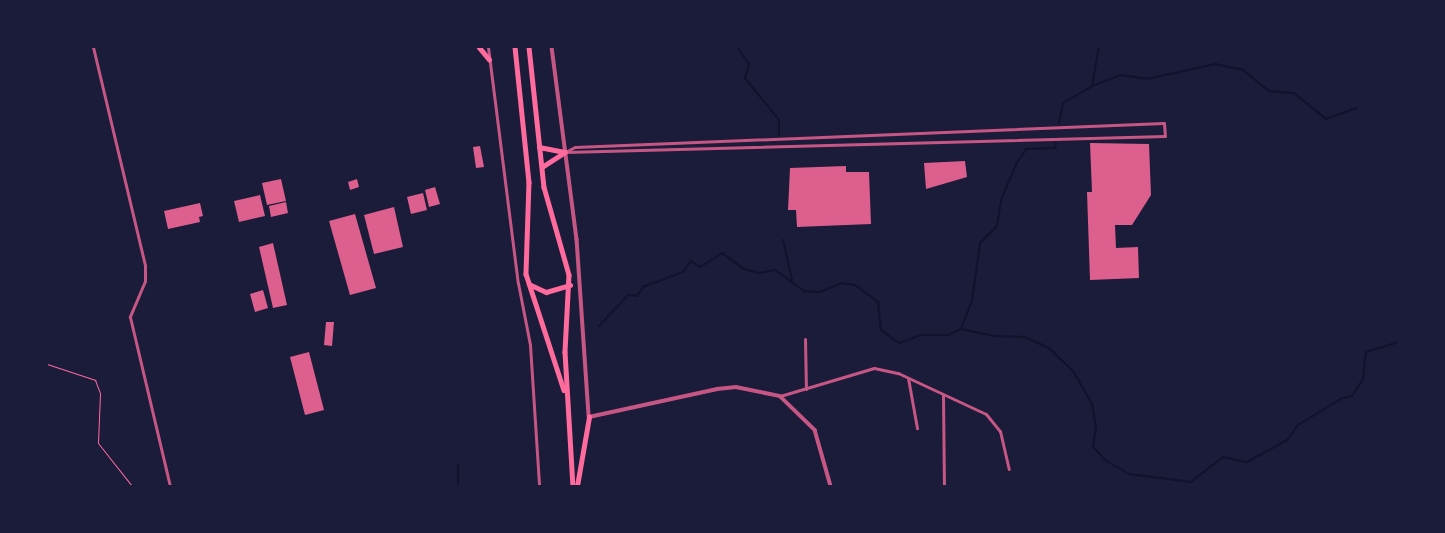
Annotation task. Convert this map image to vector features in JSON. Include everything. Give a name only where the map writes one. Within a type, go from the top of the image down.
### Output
[{"type":"main road","points":[[479,47],[489,59]]},
{"type":"main road","points":[[514,47],[529,182],[526,260],[529,284],[556,358],[566,399]]},
{"type":"main road","points":[[530,47],[542,167],[570,285],[566,399],[573,486]]},
{"type":"main road","points":[[539,147],[565,152]]},
{"type":"main road","points":[[542,167],[565,152]]},
{"type":"main road","points":[[529,284],[546,292],[570,285]]},
{"type":"main road","points":[[577,486],[589,417]]},
{"type":"street","points":[[93,47],[145,266],[145,281],[131,311],[131,325],[170,486]]},
{"type":"street","points":[[488,47],[518,284],[530,345],[539,486]]},
{"type":"street","points":[[552,47],[577,239],[589,417],[717,389],[736,387],[780,396],[874,368],[908,378],[986,414],[1000,431],[1009,469]]},
{"type":"street","points":[[1164,123],[1165,136],[584,155],[565,152],[575,147],[1164,123]]},
{"type":"street","points":[[805,340],[806,388]]},
{"type":"street","points":[[908,378],[917,428]]},
{"type":"street","points":[[943,395],[944,486]]},
{"type":"street","points":[[780,396],[815,430],[824,452],[831,486]]},
{"type":"path","points":[[47,364],[95,380],[100,393],[98,443],[132,486]]},
{"type":"building","points":[[1090,143],[1149,144],[1151,195],[1132,225],[1115,225],[1116,248],[1138,247],[1139,278],[1090,280],[1087,192],[1092,192]]},
{"type":"building","points":[[480,146],[484,167],[476,168],[473,147]]},
{"type":"building","points":[[965,161],[967,177],[926,189],[924,163]]},
{"type":"building","points":[[846,166],[846,172],[869,172],[871,224],[797,227],[796,210],[788,210],[790,168]]},
{"type":"building","points":[[281,179],[286,201],[267,205],[262,183]]},
{"type":"building","points":[[357,179],[359,187],[350,190],[348,182]]},
{"type":"building","points":[[435,187],[440,204],[429,207],[425,190]]},
{"type":"building","points":[[423,193],[427,210],[411,214],[407,197]]},
{"type":"building","points":[[260,195],[265,216],[239,222],[234,201]]},
{"type":"building","points":[[286,202],[288,213],[271,217],[269,206]]},
{"type":"building","points":[[200,203],[203,216],[199,217],[200,222],[168,229],[164,211]]},
{"type":"building","points":[[394,207],[403,247],[374,254],[364,215]]},
{"type":"building","points":[[355,214],[376,288],[350,295],[329,221]]},
{"type":"building","points":[[273,243],[287,305],[273,308],[259,247]]},
{"type":"building","points":[[263,290],[268,308],[255,312],[250,294]]},
{"type":"building","points":[[326,322],[334,322],[332,346],[324,345]]},
{"type":"building","points":[[309,352],[324,410],[305,415],[290,357]]},
{"type":"waterway","points":[[737,47],[749,64],[745,78],[779,120],[779,135]]},
{"type":"waterway","points":[[1059,124],[1063,103],[1092,86],[1099,47]]},
{"type":"waterway","points":[[1092,86],[1120,75],[1147,79],[1215,64],[1243,70],[1269,91],[1294,93],[1326,119],[1357,108]]},
{"type":"waterway","points":[[961,329],[972,301],[980,243],[997,226],[1001,200],[1016,164],[1026,149],[1055,148],[1056,143]]},
{"type":"waterway","points":[[783,240],[792,280]]},
{"type":"waterway","points":[[599,326],[628,295],[637,296],[643,287],[683,272],[691,261],[700,267],[722,253],[744,269],[759,273],[775,270],[804,291],[820,292],[841,283],[855,285],[878,302],[881,330],[899,343],[921,335],[948,335],[961,329],[995,336],[1025,337],[1049,348],[1073,371],[1092,404],[1096,426],[1093,447],[1105,460],[1129,474],[1191,482],[1223,457],[1247,462],[1287,440],[1298,425],[1342,398],[1352,396],[1363,379],[1366,352],[1398,342]]},
{"type":"waterway","points":[[458,465],[458,486]]}]
